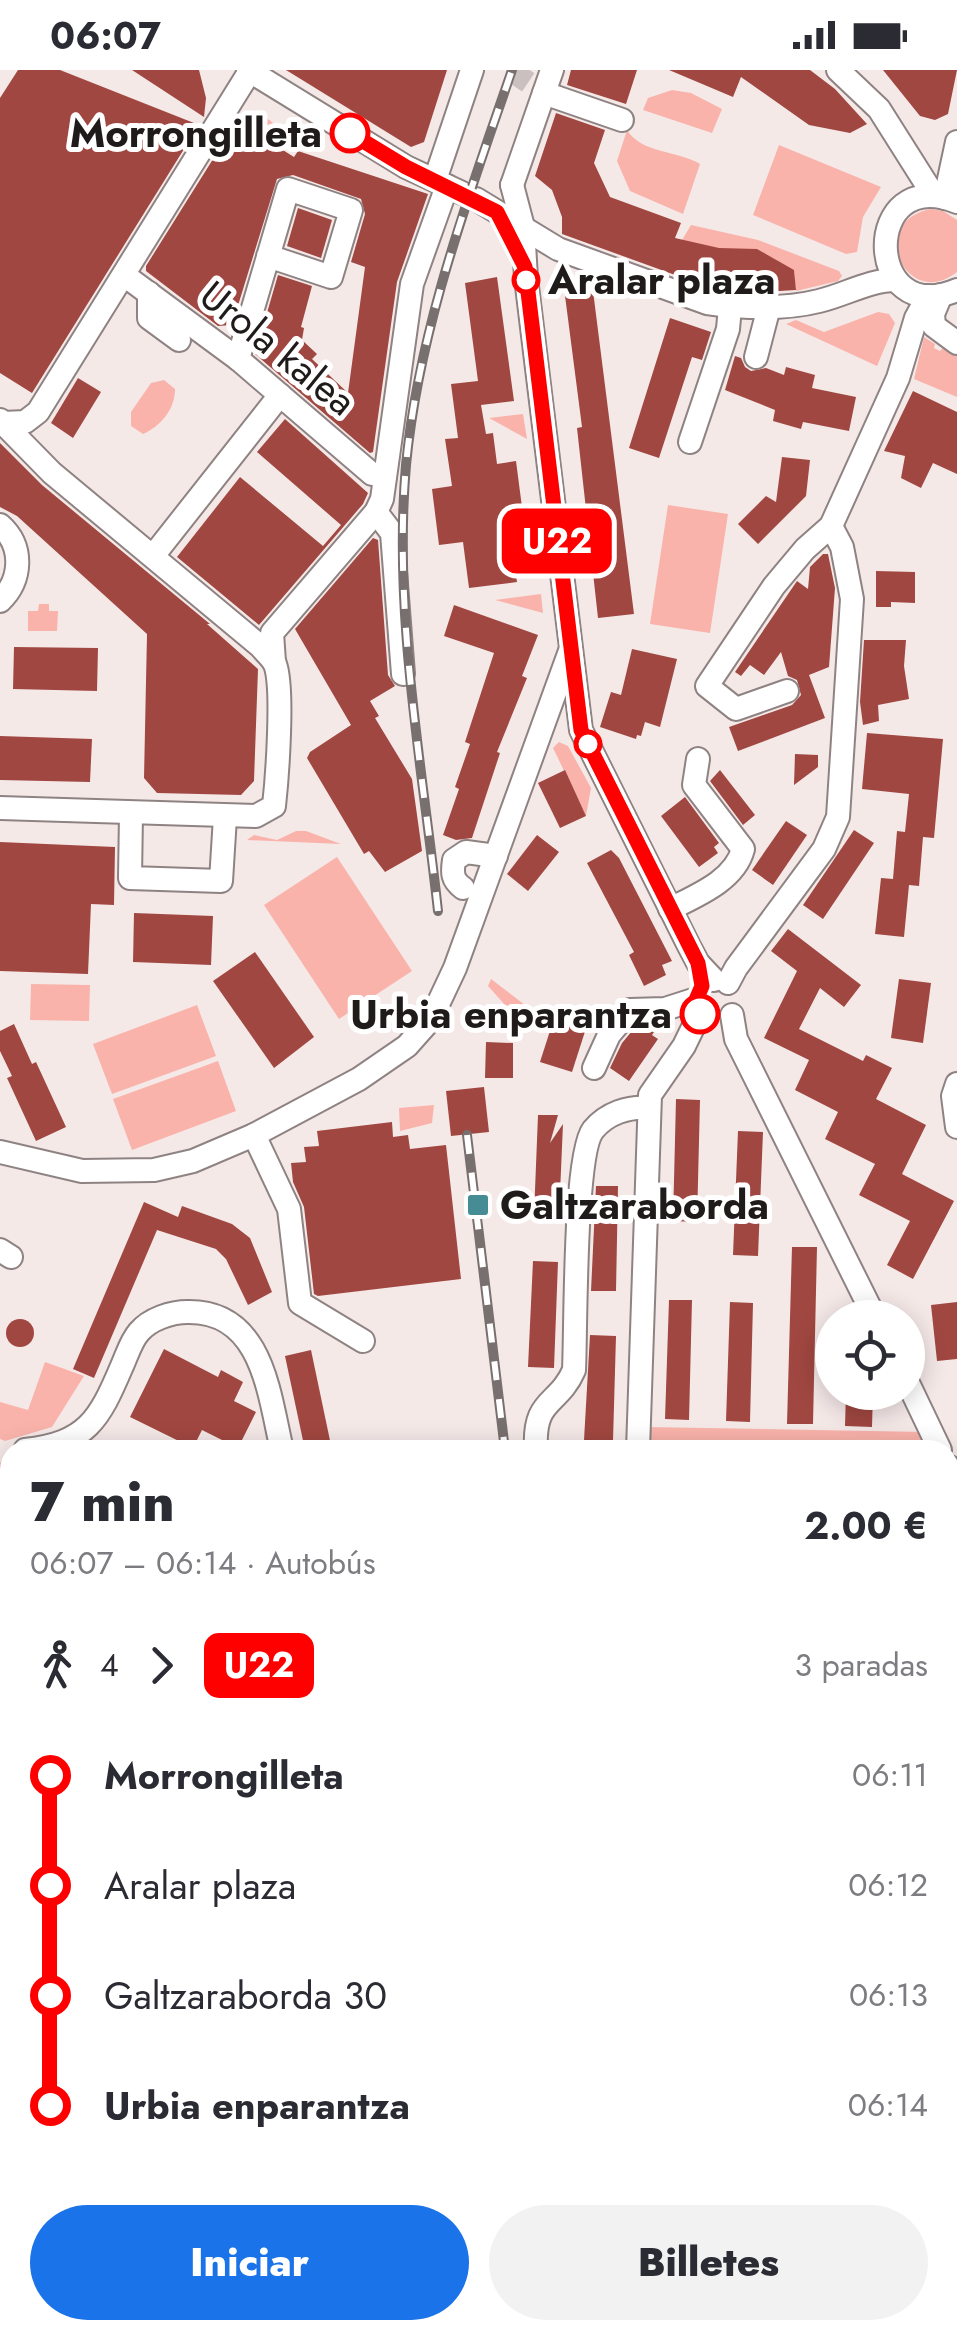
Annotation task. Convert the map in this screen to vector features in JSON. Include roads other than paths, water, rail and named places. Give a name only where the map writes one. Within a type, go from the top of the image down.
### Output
[{"type":"street","points":[[0,808],[256,816],[274,806],[278,702],[272,634],[376,512],[382,498],[412,284],[455,189],[472,70]]},
{"type":"street","points":[[552,70],[512,185],[523,227],[581,730],[711,998],[736,1039],[866,1300]]},
{"type":"street","points":[[838,70],[878,110],[945,199]]},
{"type":"street","points":[[2,422],[25,422],[38,412],[249,71],[406,167],[455,189],[558,249],[659,288],[707,303],[770,307],[820,301],[884,280],[896,280]]},
{"type":"street","points":[[544,93],[622,120]]},
{"type":"street","points":[[945,199],[957,142]]},
{"type":"street","points":[[455,189],[496,195],[512,185]]},
{"type":"street","points":[[238,359],[268,256],[288,189],[351,210],[331,276],[268,256]]},
{"type":"street","points":[[942,294],[916,293],[896,280],[883,252],[888,226],[896,212],[909,202],[945,199]]},
{"type":"street","points":[[497,212],[525,267]]},
{"type":"street","points":[[525,267],[536,254],[558,249]]},
{"type":"street","name":"Urola kalea","points":[[124,274],[238,359],[372,474],[385,476]]},
{"type":"street","points":[[149,293],[149,318],[179,340]]},
{"type":"street","points":[[942,294],[932,314],[934,326],[957,343]]},
{"type":"street","points":[[787,691],[736,709],[707,686],[774,586],[805,549],[831,526],[898,378],[916,318],[942,294]]},
{"type":"street","points":[[690,442],[728,329],[730,306]]},
{"type":"street","points":[[756,356],[770,307]]},
{"type":"street","points":[[153,556],[280,396]]},
{"type":"street","points":[[2,422],[43,463],[274,662]]},
{"type":"street","points":[[43,463],[58,460],[96,490],[105,491]]},
{"type":"street","points":[[376,512],[392,533],[404,674]]},
{"type":"street","points":[[638,1440],[650,1095],[711,998],[824,849],[838,817],[852,599],[842,547],[831,526]]},
{"type":"street","points":[[0,601],[15,581],[18,563],[14,543],[3,528]]},
{"type":"street","points":[[0,1152],[82,1171],[154,1170],[193,1161],[254,1135],[359,1079],[419,1036],[443,997],[570,651]]},
{"type":"street","points":[[541,730],[564,724],[581,730]]},
{"type":"street","points":[[670,908],[712,887],[739,864],[743,848],[694,785],[698,760]]},
{"type":"street","points":[[131,814],[130,878],[222,881],[225,816]]},
{"type":"street","points":[[464,888],[452,872],[454,860],[466,852],[496,856]]},
{"type":"street","points":[[594,1068],[609,1035],[630,1010],[666,1009],[711,998]]},
{"type":"street","points":[[957,1084],[953,1096],[957,1126]]},
{"type":"street","points":[[535,1440],[541,1410],[574,1370],[581,1176],[587,1141],[603,1121],[631,1106],[649,1108]]},
{"type":"street","points":[[254,1135],[290,1210],[300,1303],[363,1341]]},
{"type":"street","points":[[66,1440],[87,1429],[107,1400],[139,1332],[163,1316],[192,1312],[228,1321],[253,1346],[264,1369],[280,1440]]},
{"type":"street","points":[[922,1410],[937,1440]]},
{"type":"tunnel","points":[[510,70],[544,93]]},
{"type":"railway","points":[[438,911],[406,632],[406,465],[412,414],[434,314],[512,70]]},
{"type":"railway","points":[[467,1135],[504,1440]]},
{"type":"place","name":"Morrongilleta","points":[[350,133]]},
{"type":"place","name":"Aralar plaza","points":[[526,280]]},
{"type":"place","name":"Urbia enparantza","points":[[700,1014]]},
{"type":"place","name":"Galtzaraborda","points":[[478,1205]]}]
